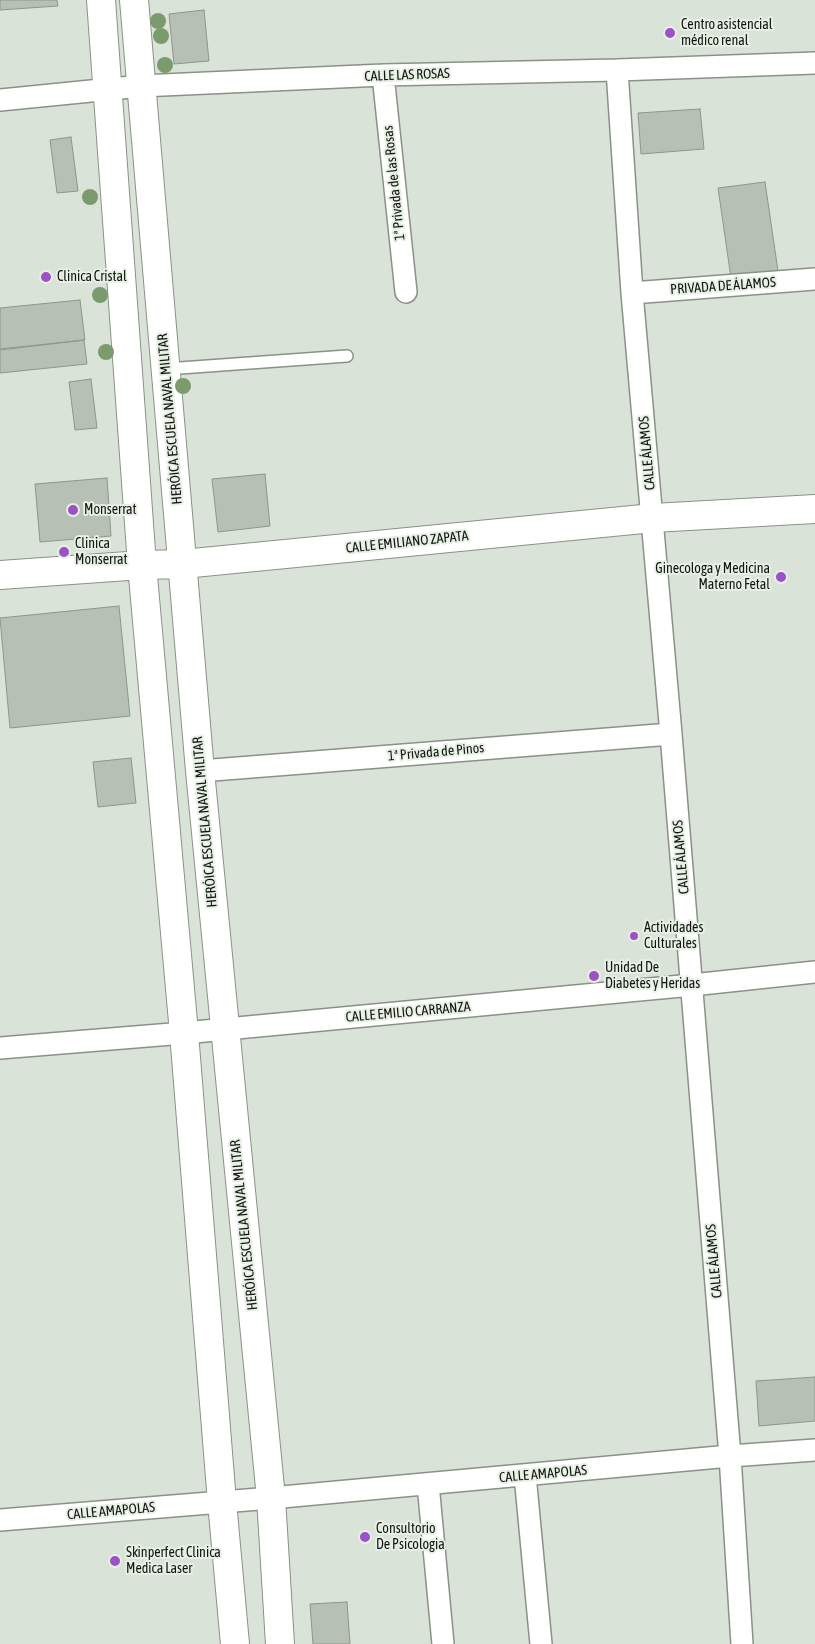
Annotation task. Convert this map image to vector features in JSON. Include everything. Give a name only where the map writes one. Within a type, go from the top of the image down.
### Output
[{"type":"street","points":[[101,0],[142,565],[184,1034],[235,1644]]},
{"type":"street","name":"HERÓICA ESCUELA NAVAL MILITAR","points":[[134,0],[200,771],[271,1498],[280,1644]]},
{"type":"street","name":"CALLE LAS ROSAS","points":[[0,100],[141,86],[383,75],[815,63]]},
{"type":"street","name":"CALLE ÁLAMOS","points":[[617,70],[632,293],[653,518],[730,1456],[742,1644]]},
{"type":"street","name":"1ª Privada de las Rosas","points":[[383,75],[406,292]]},
{"type":"street","name":"PRIVADA DE ÁLAMOS","points":[[632,293],[815,279]]},
{"type":"street","name":"CALLE EMILIANO ZAPATA","points":[[0,575],[183,564],[653,518],[815,509]]},
{"type":"street","name":"1ª Privada de Pinos","points":[[200,771],[671,734]]},
{"type":"street","name":"CALLE EMILIO CARRANZA","points":[[0,1048],[184,1034],[815,972]]},
{"type":"street","name":"CALLE AMAPOLAS","points":[[0,1520],[815,1450]]},
{"type":"street","points":[[525,1475],[541,1644]]},
{"type":"street","points":[[428,1484],[443,1644]]},
{"type":"lane","points":[[166,370],[346,356]]},
{"type":"building","points":[[0,0],[57,0],[58,6],[0,10]]},
{"type":"building","points":[[204,10],[209,61],[174,64],[169,14]]},
{"type":"building","points":[[700,109],[704,149],[641,154],[638,113]]},
{"type":"building","points":[[71,137],[78,191],[57,193],[50,140]]},
{"type":"building","points":[[765,182],[778,271],[731,278],[718,188]]},
{"type":"building","points":[[80,300],[85,340],[0,349],[0,308]]},
{"type":"building","points":[[84,340],[87,364],[0,373],[0,350]]},
{"type":"building","points":[[91,379],[97,428],[75,430],[69,382]]},
{"type":"building","points":[[265,474],[270,526],[218,532],[212,479]]},
{"type":"building","name":"Monserrat","points":[[107,478],[111,536],[40,542],[35,484]]},
{"type":"building","points":[[119,606],[130,716],[10,728],[0,618]]},
{"type":"building","points":[[131,758],[136,803],[98,807],[93,762]]},
{"type":"building","points":[[815,1377],[815,1421],[759,1426],[756,1381]]},
{"type":"building","points":[[347,1602],[350,1644],[313,1644],[310,1604]]},
{"type":"place","name":"Centro asistencial médico renal","points":[[670,33]]},
{"type":"place","name":"Clinica Cristal","points":[[46,277]]},
{"type":"place","name":"Monserrat","points":[[73,510]]},
{"type":"place","name":"Clinica Monserrat","points":[[64,552]]},
{"type":"place","name":"Ginecologa y Medicina Materno Fetal","points":[[781,577]]},
{"type":"place","name":"Actividades Culturales","points":[[634,936]]},
{"type":"place","name":"Unidad De Diabetes y Heridas","points":[[594,976]]},
{"type":"place","name":"Consultorio De Psicologia","points":[[365,1537]]},
{"type":"place","name":"Skinperfect Clinica Medica Laser","points":[[115,1561]]}]
